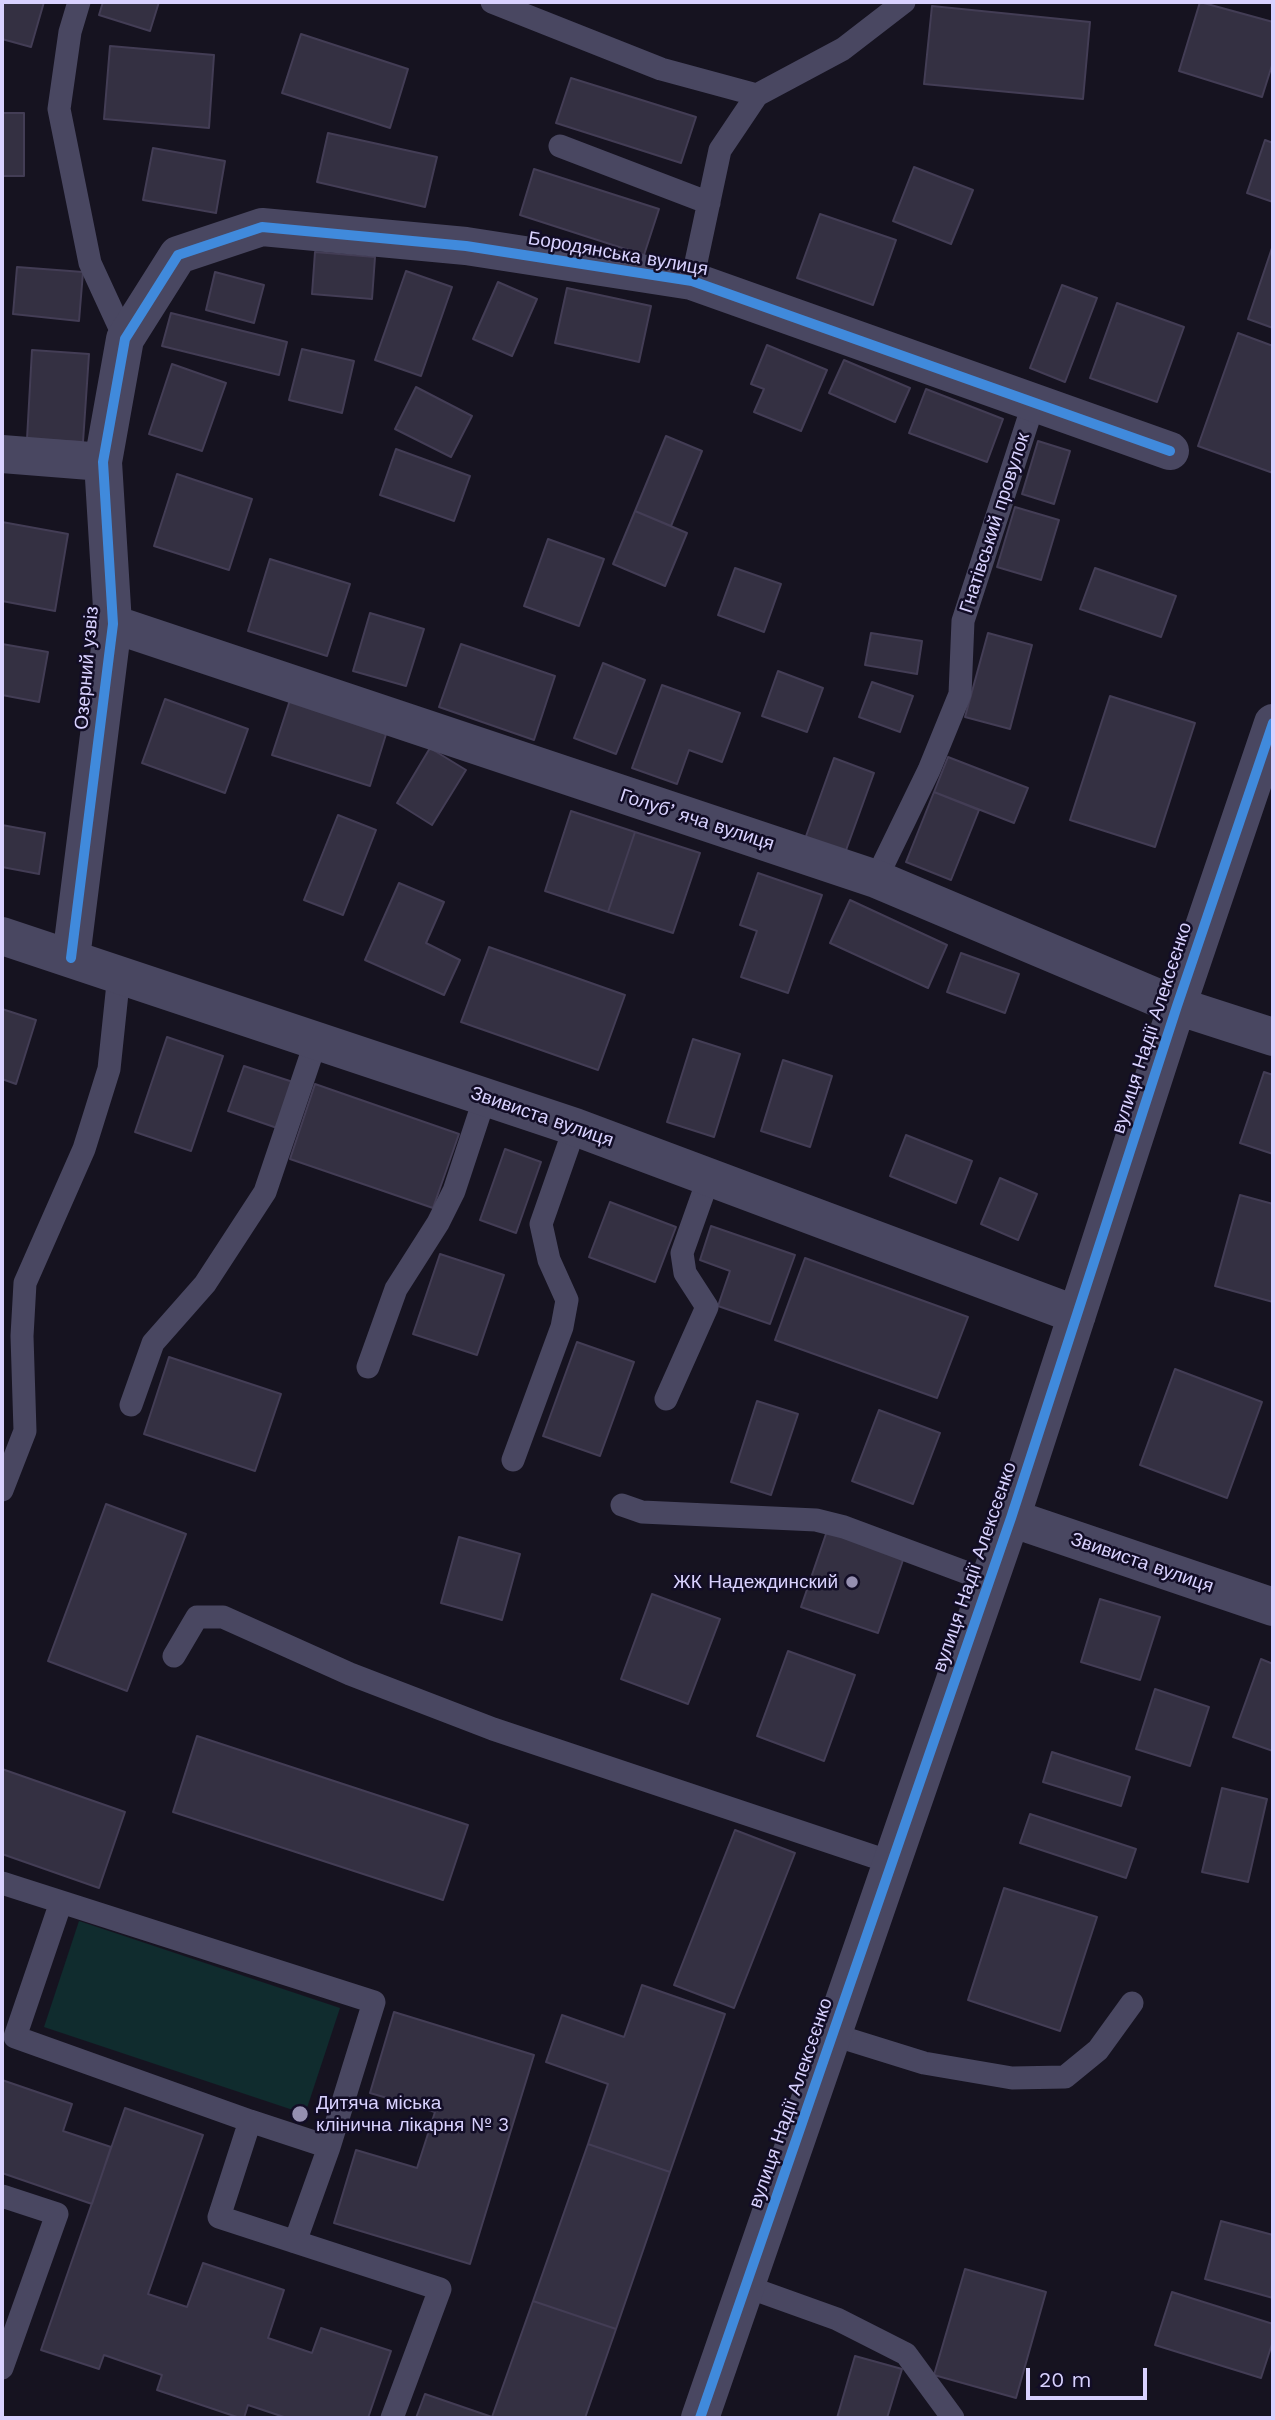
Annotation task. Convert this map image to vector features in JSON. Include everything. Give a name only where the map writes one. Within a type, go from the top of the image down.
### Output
[{"type":"street","name":"Бородянська вулиця","points":[[125,340],[178,255],[262,228],[466,246],[692,281],[1034,401],[1170,452]]},
{"type":"street","name":"Озерний узвіз","points":[[71,958],[113,624],[103,462],[125,340]]},
{"type":"street","points":[[2,454],[103,462]]},
{"type":"street","name":"Голубʼяча вулиця","points":[[113,624],[876,879],[1177,1006],[1273,1037]]},
{"type":"street","name":"вулиця Надії Алексєєнко","points":[[700,2418],[1011,1518],[1177,1006],[1273,723]]},
{"type":"street","name":"Звивиста вулиця","points":[[2,936],[575,1127],[1077,1315]]},
{"type":"street","name":"Звивиста вулиця","points":[[1011,1518],[1273,1607]]},
{"type":"lane","points":[[79,2],[71,32],[59,109],[90,263],[125,340]]},
{"type":"lane","points":[[492,2],[662,69],[757,95]]},
{"type":"lane","points":[[692,281],[720,150],[757,95],[843,49],[904,2]]},
{"type":"lane","points":[[561,146],[709,203]]},
{"type":"lane","name":"Гнатівський провулок","points":[[876,879],[929,770],[960,694],[963,621],[1034,401]]},
{"type":"lane","points":[[2,1490],[25,1431],[22,1336],[25,1283],[84,1149],[104,1082],[119,975]]},
{"type":"lane","points":[[131,1405],[153,1343],[205,1284],[265,1192],[316,1041]]},
{"type":"lane","points":[[368,1367],[396,1289],[438,1223],[454,1191],[485,1097]]},
{"type":"lane","points":[[513,1460],[562,1327],[567,1300],[549,1260],[541,1223],[575,1127]]},
{"type":"lane","points":[[666,1399],[707,1307],[685,1273],[682,1253],[709,1177]]},
{"type":"lane","points":[[622,1505],[642,1512],[816,1520],[844,1527],[989,1580]]},
{"type":"lane","points":[[174,1656],[197,1617],[223,1617],[350,1674],[493,1729],[892,1863]]},
{"type":"lane","points":[[2,1883],[374,2002],[329,2147],[295,2242]]},
{"type":"lane","points":[[61,1902],[15,2037],[329,2147]]},
{"type":"lane","points":[[834,2035],[924,2063],[1012,2078],[1065,2077],[1098,2050],[1132,2003]]},
{"type":"lane","points":[[250,2121],[219,2217],[440,2289],[392,2418]]},
{"type":"lane","points":[[2,2196],[57,2214],[2,2368]]},
{"type":"lane","points":[[745,2286],[837,2319],[906,2354],[953,2418]]},
{"type":"green space","points":[[79,1921],[340,2008],[305,2114],[44,2027]]},
{"type":"building","points":[[2,2],[44,2],[31,47],[2,39]]},
{"type":"building","points":[[103,2],[159,2],[150,31],[99,15]]},
{"type":"building","points":[[1200,2],[1273,22],[1273,62],[1262,97],[1179,71]]},
{"type":"building","points":[[932,6],[1090,22],[1083,99],[924,84]]},
{"type":"building","points":[[301,34],[408,69],[390,128],[282,93]]},
{"type":"building","points":[[110,46],[214,55],[209,128],[104,119]]},
{"type":"building","points":[[571,78],[696,117],[681,163],[556,123]]},
{"type":"building","points":[[2,113],[24,113],[24,176],[2,176]]},
{"type":"building","points":[[328,133],[437,157],[425,207],[317,182]]},
{"type":"building","points":[[1265,140],[1273,143],[1273,202],[1247,193]]},
{"type":"building","points":[[153,148],[225,161],[216,213],[143,200]]},
{"type":"building","points":[[914,167],[973,190],[951,244],[893,221]]},
{"type":"building","points":[[534,169],[659,209],[644,255],[520,215]]},
{"type":"building","points":[[820,214],[896,240],[873,305],[797,278]]},
{"type":"building","points":[[1273,245],[1273,328],[1248,319]]},
{"type":"building","points":[[315,252],[375,257],[372,299],[312,294]]},
{"type":"building","points":[[17,267],[83,272],[79,321],[13,314]]},
{"type":"building","points":[[406,271],[452,287],[421,376],[375,360]]},
{"type":"building","points":[[215,272],[264,285],[254,323],[206,310]]},
{"type":"building","points":[[498,282],[537,299],[512,356],[473,339]]},
{"type":"building","points":[[1062,285],[1097,298],[1065,382],[1030,368]]},
{"type":"building","points":[[567,288],[651,306],[639,362],[555,343]]},
{"type":"building","points":[[1117,303],[1184,327],[1157,402],[1090,378]]},
{"type":"building","points":[[171,313],[287,342],[279,375],[162,346]]},
{"type":"building","points":[[1238,333],[1273,346],[1273,473],[1198,446]]},
{"type":"building","points":[[767,345],[827,370],[801,431],[754,412],[764,389],[751,384]]},
{"type":"building","points":[[302,349],[354,361],[342,413],[289,400]]},
{"type":"building","points":[[32,350],[89,354],[83,442],[27,439]]},
{"type":"building","points":[[844,360],[910,388],[895,422],[829,393]]},
{"type":"building","points":[[172,364],[226,383],[202,451],[149,434]]},
{"type":"building","points":[[416,387],[472,416],[451,457],[395,429]]},
{"type":"building","points":[[926,389],[1003,419],[987,462],[909,433]]},
{"type":"building","points":[[666,436],[702,451],[671,526],[635,511]]},
{"type":"building","points":[[1038,441],[1070,451],[1054,504],[1022,494]]},
{"type":"building","points":[[396,449],[470,476],[454,521],[380,495]]},
{"type":"building","points":[[177,474],[252,499],[229,570],[154,546]]},
{"type":"building","points":[[1015,507],[1059,520],[1041,580],[997,567]]},
{"type":"building","points":[[635,511],[687,533],[665,586],[613,564]]},
{"type":"building","points":[[2,522],[68,534],[55,611],[2,601]]},
{"type":"building","points":[[548,539],[604,559],[579,626],[524,606]]},
{"type":"building","points":[[270,559],[350,584],[327,656],[248,631]]},
{"type":"building","points":[[735,568],[781,584],[764,632],[718,615]]},
{"type":"building","points":[[1095,568],[1176,596],[1161,637],[1080,609]]},
{"type":"building","points":[[370,613],[424,629],[406,686],[353,671]]},
{"type":"building","points":[[871,633],[922,641],[917,674],[865,665]]},
{"type":"building","points":[[988,633],[1032,645],[1010,729],[965,717]]},
{"type":"building","points":[[2,644],[48,652],[39,702],[2,695]]},
{"type":"building","points":[[461,644],[555,676],[534,740],[439,707]]},
{"type":"building","points":[[603,663],[645,680],[616,754],[574,738]]},
{"type":"building","points":[[778,671],[823,688],[807,732],[762,716]]},
{"type":"building","points":[[872,682],[913,696],[900,732],[859,717]]},
{"type":"building","points":[[662,685],[740,713],[722,762],[689,750],[677,784],[632,768]]},
{"type":"building","points":[[1110,696],[1195,723],[1155,847],[1070,820]]},
{"type":"building","points":[[165,699],[248,729],[225,793],[142,763]]},
{"type":"building","points":[[290,700],[387,731],[370,786],[272,755]]},
{"type":"building","points":[[430,748],[466,770],[432,825],[397,803]]},
{"type":"building","points":[[948,757],[1028,788],[1014,823],[934,792]]},
{"type":"building","points":[[834,758],[874,773],[845,853],[805,839]]},
{"type":"building","points":[[934,792],[979,810],[951,880],[906,862]]},
{"type":"building","points":[[571,811],[635,832],[608,912],[545,891]]},
{"type":"building","points":[[338,815],[376,830],[343,915],[304,900]]},
{"type":"building","points":[[2,825],[45,833],[39,874],[2,867]]},
{"type":"building","points":[[635,832],[700,853],[673,933],[608,912]]},
{"type":"building","points":[[758,873],[822,895],[788,993],[741,977],[757,931],[740,925]]},
{"type":"building","points":[[399,883],[444,902],[426,943],[460,960],[444,995],[365,960]]},
{"type":"building","points":[[850,900],[947,945],[928,988],[830,943]]},
{"type":"building","points":[[489,947],[625,995],[598,1070],[461,1022]]},
{"type":"building","points":[[961,953],[1019,974],[1005,1013],[947,992]]},
{"type":"building","points":[[2,1009],[36,1020],[16,1084],[2,1079]]},
{"type":"building","points":[[167,1037],[223,1056],[191,1151],[135,1132]]},
{"type":"building","points":[[693,1039],[740,1054],[714,1137],[667,1122]]},
{"type":"building","points":[[783,1060],[832,1076],[810,1147],[761,1131]]},
{"type":"building","points":[[244,1066],[296,1083],[280,1129],[228,1111]]},
{"type":"building","points":[[1264,1072],[1273,1075],[1273,1154],[1240,1143]]},
{"type":"building","points":[[315,1084],[459,1134],[433,1208],[290,1159]]},
{"type":"building","points":[[906,1135],[972,1161],[956,1203],[890,1176]]},
{"type":"building","points":[[505,1149],[541,1162],[516,1233],[480,1220]]},
{"type":"building","points":[[1000,1178],[1037,1194],[1018,1240],[981,1224]]},
{"type":"building","points":[[1240,1195],[1273,1204],[1273,1302],[1215,1286]]},
{"type":"building","points":[[610,1202],[676,1227],[655,1282],[589,1257]]},
{"type":"building","points":[[711,1226],[795,1255],[770,1324],[718,1306],[730,1271],[700,1260]]},
{"type":"building","points":[[440,1254],[504,1275],[477,1355],[413,1334]]},
{"type":"building","points":[[805,1258],[968,1317],[937,1398],[775,1340]]},
{"type":"building","points":[[577,1342],[634,1362],[600,1456],[543,1436]]},
{"type":"building","points":[[169,1357],[281,1394],[255,1471],[144,1434]]},
{"type":"building","points":[[1175,1369],[1262,1402],[1227,1498],[1140,1465]]},
{"type":"building","points":[[757,1401],[798,1414],[771,1495],[731,1482]]},
{"type":"building","points":[[879,1410],[940,1433],[913,1504],[852,1481]]},
{"type":"building","points":[[106,1504],[186,1534],[127,1691],[48,1661]]},
{"type":"building","name":"ЖК Надеждинский","points":[[827,1531],[904,1557],[878,1633],[801,1607]]},
{"type":"building","points":[[459,1537],[520,1554],[502,1620],[441,1603]]},
{"type":"building","points":[[652,1594],[720,1619],[688,1704],[621,1679]]},
{"type":"building","points":[[1100,1599],[1160,1617],[1140,1680],[1081,1662]]},
{"type":"building","points":[[788,1651],[855,1675],[824,1761],[757,1736]]},
{"type":"building","points":[[1261,1659],[1273,1664],[1273,1751],[1233,1737]]},
{"type":"building","points":[[1155,1689],[1209,1707],[1190,1766],[1136,1749]]},
{"type":"building","points":[[197,1736],[468,1825],[443,1900],[173,1812]]},
{"type":"building","points":[[1052,1752],[1130,1777],[1121,1806],[1043,1782]]},
{"type":"building","points":[[2,1769],[125,1812],[99,1888],[2,1854]]},
{"type":"building","points":[[1222,1788],[1267,1799],[1248,1882],[1202,1872]]},
{"type":"building","points":[[1030,1814],[1136,1849],[1126,1878],[1020,1843]]},
{"type":"building","points":[[735,1830],[795,1853],[734,2008],[674,1985]]},
{"type":"building","points":[[1004,1888],[1097,1917],[1060,2031],[968,2000]]},
{"type":"building","points":[[642,1985],[725,2014],[670,2172],[588,2144],[608,2084],[546,2062],[562,2015],[624,2037]]},
{"type":"building","points":[[394,2012],[534,2055],[470,2264],[334,2223],[356,2150],[417,2168],[435,2112],[370,2093]]},
{"type":"building","points":[[2,2080],[72,2104],[63,2131],[111,2147],[92,2204],[2,2173]]},
{"type":"building","points":[[125,2108],[203,2135],[148,2294],[187,2307],[203,2263],[284,2290],[268,2338],[312,2353],[321,2328],[391,2351],[368,2418],[287,2418],[248,2405],[244,2418],[240,2418],[157,2390],[162,2375],[104,2355],[99,2369],[41,2350]]},
{"type":"building","points":[[588,2144],[670,2172],[616,2329],[533,2301]]},
{"type":"building","points":[[1221,2221],[1273,2235],[1273,2298],[1205,2279]]},
{"type":"building","points":[[965,2269],[1046,2292],[1016,2398],[934,2375]]},
{"type":"building","points":[[1172,2292],[1273,2324],[1273,2341],[1261,2378],[1155,2345]]},
{"type":"building","points":[[533,2301],[616,2329],[585,2418],[416,2418],[425,2394],[492,2417]]},
{"type":"building","points":[[855,2356],[902,2369],[887,2418],[837,2418]]},
{"type":"cycle path","points":[[71,958],[113,624],[103,462],[125,339],[178,255],[262,227],[466,246],[692,281],[1170,451]]},
{"type":"cycle path","points":[[700,2418],[1011,1518],[1177,1006],[1273,723]]},
{"type":"place","name":"ЖК Надеждинский","points":[[852,1582]]},
{"type":"place","name":"Дитяча міська клінична лікарня № 3","points":[[300,2114]]}]
